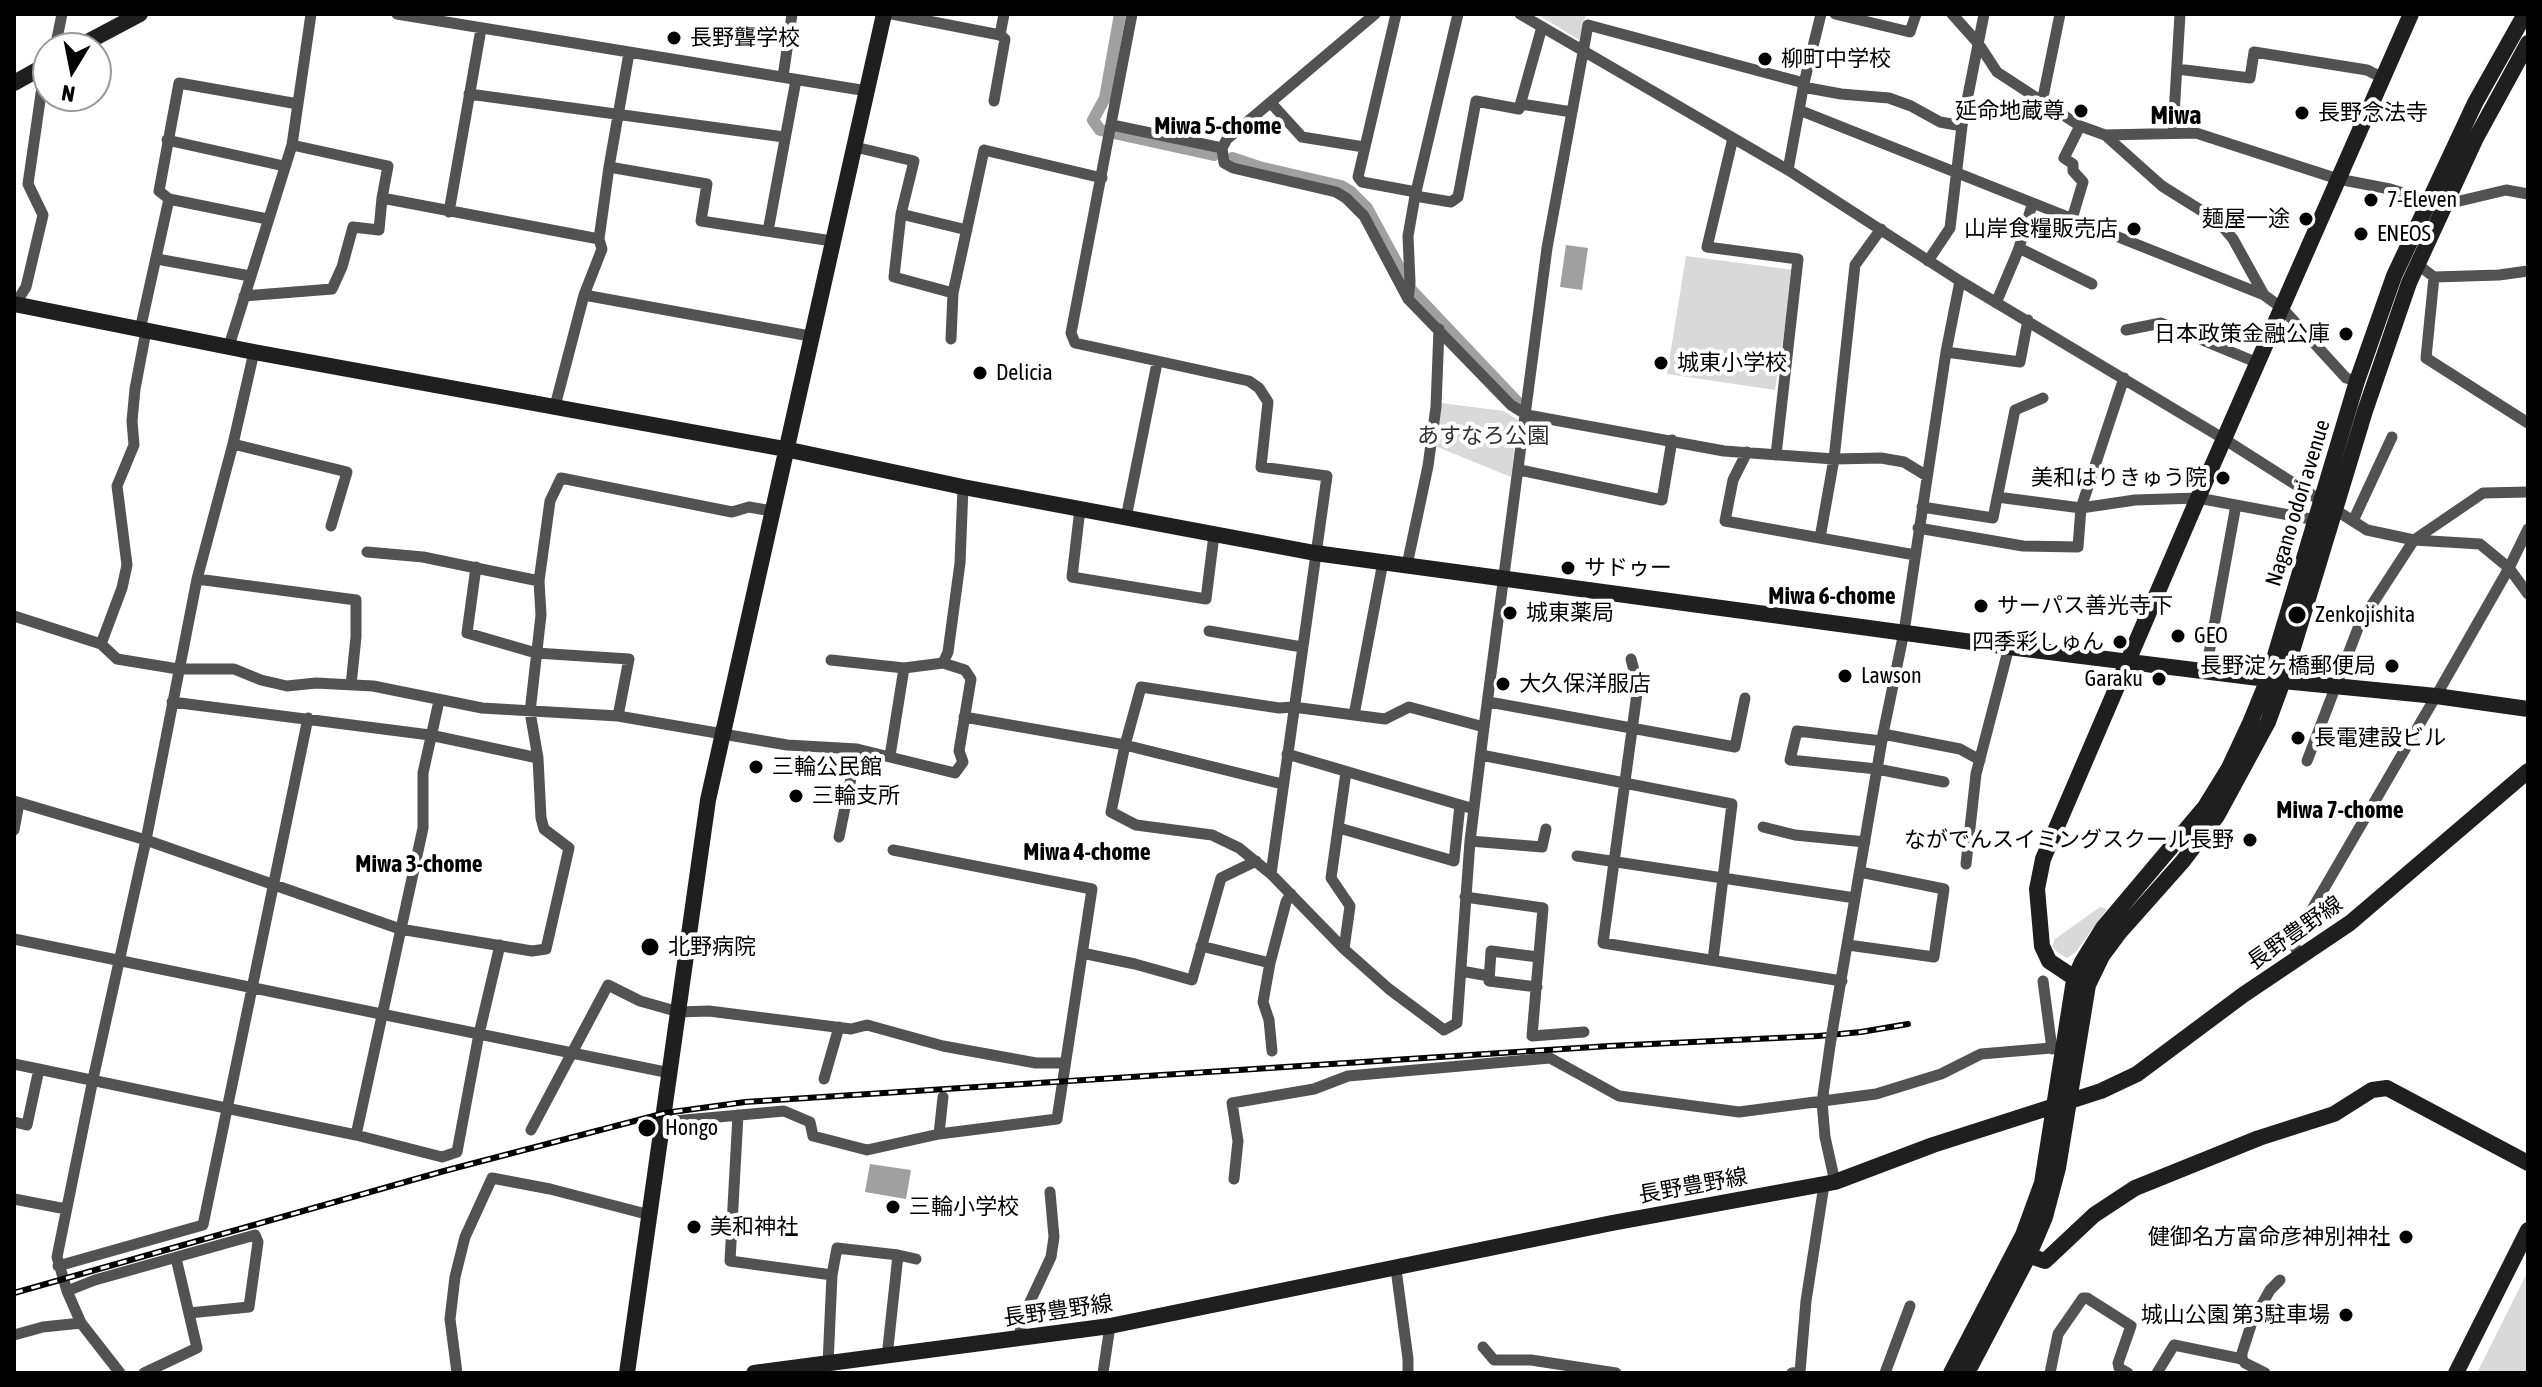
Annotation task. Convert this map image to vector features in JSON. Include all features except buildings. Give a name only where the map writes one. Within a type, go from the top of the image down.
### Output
[{"type":"street","points":[[106,32],[140,14]]},
{"type":"street","points":[[229,346],[292,145],[311,14]]},
{"type":"street","points":[[397,14],[867,91]]},
{"type":"street","points":[[783,77],[792,14]]},
{"type":"street","points":[[627,1373],[708,800],[884,14]]},
{"type":"street","points":[[892,14],[1000,35],[1005,39],[994,101]]},
{"type":"street","points":[[1000,35],[1004,14]]},
{"type":"street","points":[[1132,14],[1071,333],[1075,343],[1249,381],[1259,388],[1268,402],[1261,467],[1327,476],[1271,874]]},
{"type":"street","points":[[1375,14],[1227,139],[1222,148],[1224,163],[1233,168],[1336,192],[1346,198],[1364,216],[1409,291],[1439,329],[1511,405],[1527,415],[1724,451],[1834,459],[1881,458],[1904,462],[1927,476]]},
{"type":"street","points":[[1396,14],[1358,177],[1362,182],[1451,202],[1458,197],[1476,101],[1519,109],[1542,27]]},
{"type":"street","points":[[1409,291],[1408,236],[1415,194],[1458,14]]},
{"type":"street","points":[[1520,14],[1788,170],[1960,281],[2224,439],[2367,530],[2414,540],[2480,544],[2509,568],[2528,594]]},
{"type":"street","points":[[1788,170],[1821,14]]},
{"type":"street","points":[[1835,14],[1910,32],[1916,14]]},
{"type":"street","points":[[1952,14],[1978,43],[1997,72],[2080,126],[2105,135],[2162,186],[2218,221],[2233,239],[2264,295]]},
{"type":"street","points":[[1928,261],[1950,228],[1962,126],[1984,14]]},
{"type":"street","points":[[2042,102],[2060,14]]},
{"type":"street","points":[[2173,132],[2180,14]]},
{"type":"street","points":[[2081,982],[2049,961],[2042,946],[2037,889],[2043,859],[2411,14]]},
{"type":"street","name":"Nagano odori avenue","points":[[2081,982],[2082,962],[2103,928],[2205,807],[2275,680],[2336,511],[2365,411],[2436,203],[2475,103],[2525,14]]},
{"type":"street","points":[[1484,727],[1409,707],[1385,719],[1293,707],[1279,708],[1141,687],[1111,812],[1136,825],[1212,835],[1239,848],[1271,874],[1344,949],[1389,989],[1444,1030],[1457,1023],[1470,841],[1484,727],[1551,225],[1588,25],[1841,94],[1889,98],[1940,122],[1962,126]]},
{"type":"street","points":[[449,212],[481,29]]},
{"type":"street","name":"Nagano odori avenue","points":[[2275,680],[2321,501],[2357,381],[2394,276],[2528,43]]},
{"type":"street","points":[[2177,69],[2250,78],[2254,52],[2367,70],[2383,78]]},
{"type":"street","points":[[555,406],[584,295],[602,249],[599,239],[629,53]]},
{"type":"street","points":[[14,83],[32,73]]},
{"type":"street","points":[[768,231],[796,80]]},
{"type":"street","points":[[267,219],[169,199],[159,191],[179,83],[298,104]]},
{"type":"street","points":[[469,94],[784,137]]},
{"type":"street","points":[[1271,103],[1302,137],[1364,147]]},
{"type":"street","points":[[1521,104],[1572,112]]},
{"type":"street","points":[[1799,110],[2264,295],[2282,308],[2346,378],[2357,381]]},
{"type":"street","points":[[39,112],[28,184],[43,215],[26,287],[15,305],[785,449],[963,487],[1315,553],[2009,647],[2528,709]]},
{"type":"street","points":[[2072,219],[2083,182],[2073,171],[2073,164],[2064,158],[2080,126]]},
{"type":"street","points":[[1111,130],[1222,148]]},
{"type":"street","points":[[2105,135],[2196,133],[2338,179],[2390,189],[2436,203],[2506,190],[2528,194]]},
{"type":"street","points":[[1733,138],[1707,247],[1798,259],[1776,455]]},
{"type":"street","points":[[167,140],[284,166]]},
{"type":"street","points":[[244,296],[332,289],[342,267],[353,227],[379,230],[388,166],[292,145]]},
{"type":"street","points":[[855,147],[914,161],[901,214],[894,277],[953,293]]},
{"type":"street","points":[[951,339],[953,293],[984,150],[1102,178]]},
{"type":"street","points":[[609,167],[707,184],[701,221],[832,241]]},
{"type":"street","points":[[382,198],[599,239]]},
{"type":"street","points":[[101,644],[122,588],[127,565],[117,486],[134,445],[132,421],[143,330],[169,199]]},
{"type":"street","points":[[1996,303],[2019,248],[2032,205]]},
{"type":"street","points":[[901,214],[967,230]]},
{"type":"street","points":[[1820,538],[1834,459],[1855,269],[1881,229]]},
{"type":"street","points":[[2019,248],[2092,284]]},
{"type":"street","points":[[157,259],[250,276]]},
{"type":"street","points":[[2417,264],[2434,277],[2528,271]]},
{"type":"street","points":[[2434,277],[2426,358],[2528,423]]},
{"type":"street","points":[[1792,1373],[1800,1372],[1806,1301],[1829,1183],[1822,1102],[1831,1039],[1904,632],[1946,352],[1960,281]]},
{"type":"street","points":[[584,295],[810,336]]},
{"type":"street","points":[[1946,352],[2020,362],[2028,320]]},
{"type":"street","points":[[2126,330],[2161,323],[2258,363]]},
{"type":"street","points":[[1407,565],[1428,466],[1436,407],[1439,329]]},
{"type":"street","points":[[120,1373],[81,1323],[57,1257],[146,840],[197,579],[254,352]]},
{"type":"street","points":[[1126,518],[1157,363]]},
{"type":"street","points":[[1918,528],[2023,546],[2078,547],[2081,508],[2124,378]]},
{"type":"street","points":[[1922,507],[1993,518],[2015,410],[2043,398]]},
{"type":"street","points":[[2353,521],[2362,495],[2392,437]]},
{"type":"street","points":[[1520,470],[1662,500],[1672,440]]},
{"type":"street","points":[[233,444],[347,472],[331,526]]},
{"type":"street","points":[[1747,452],[1733,480],[1725,521],[1915,555]]},
{"type":"street","points":[[14,830],[17,802],[146,840],[400,929],[532,951],[546,949],[569,848],[544,829],[538,758],[530,712],[541,615],[539,581],[550,501],[561,478],[732,512],[749,507],[772,511]]},
{"type":"street","points":[[943,663],[948,652],[960,563],[963,487]]},
{"type":"street","points":[[2307,761],[2360,623],[2414,540],[2483,493],[2528,492]]},
{"type":"street","points":[[1997,497],[2081,508],[2135,500],[2198,498],[2316,520]]},
{"type":"street","points":[[2206,670],[2236,505]]},
{"type":"street","points":[[1080,509],[1072,577],[1206,599],[1214,535]]},
{"type":"street","points":[[2300,959],[2293,942],[2509,568],[2528,529]]},
{"type":"street","points":[[367,552],[423,557],[539,581]]},
{"type":"street","points":[[1354,715],[1383,562]]},
{"type":"street","points":[[476,567],[467,633],[536,653],[629,659],[618,716]]},
{"type":"street","points":[[197,579],[356,600],[351,685]]},
{"type":"street","points":[[14,616],[101,644],[117,659],[178,669],[234,669],[287,686],[316,683],[373,686],[439,701],[530,712],[618,716],[787,745],[857,749],[955,773],[963,762],[959,751],[971,679],[965,670],[943,663],[904,668],[831,660]]},
{"type":"street","points":[[1209,631],[1302,647]]},
{"type":"street","points":[[1966,864],[1980,760],[2009,647]]},
{"type":"street","points":[[1631,659],[1638,686],[1603,943],[1842,981]]},
{"type":"street","points":[[890,756],[904,668]]},
{"type":"street","points":[[1489,702],[1735,747],[1745,698]]},
{"type":"street","points":[[356,1135],[423,828],[423,773],[439,701]]},
{"type":"street","points":[[172,702],[430,735],[538,758]]},
{"type":"street","points":[[964,717],[1125,745],[1282,784]]},
{"type":"street","points":[[58,1266],[203,1225],[308,718]]},
{"type":"street","points":[[1944,782],[1877,769],[1790,760],[1797,731],[1883,738],[1960,749],[1980,760]]},
{"type":"street","points":[[839,837],[857,749]]},
{"type":"street","points":[[1287,754],[1474,809]]},
{"type":"street","points":[[1481,755],[1732,804],[1713,960]]},
{"type":"street","name":"長野豊野線","points":[[754,1373],[1110,1326],[1606,1224],[1829,1183],[1933,1145],[2101,1091],[2137,1074],[2243,995],[2350,923],[2528,771]]},
{"type":"street","points":[[1344,949],[1350,906],[1331,878],[1346,772]]},
{"type":"street","points":[[1339,828],[1454,861],[1460,805]]},
{"type":"street","points":[[1763,827],[1795,835],[1865,842]]},
{"type":"street","points":[[1470,841],[1542,847],[1546,829]]},
{"type":"street","points":[[663,1122],[784,1111],[810,1122],[813,1136],[867,1150],[939,1134],[1057,1119],[1092,889],[893,850]]},
{"type":"street","points":[[1577,856],[1855,898]]},
{"type":"street","points":[[1082,953],[1192,980],[1221,878],[1256,861]]},
{"type":"street","points":[[1848,945],[1934,957],[1944,889],[1860,872]]},
{"type":"street","points":[[1272,1051],[1269,1020],[1263,1002],[1270,963],[1286,902],[1291,894]]},
{"type":"street","points":[[1465,897],[1543,908],[1532,1036],[1584,1032]]},
{"type":"street","points":[[14,939],[670,1073]]},
{"type":"street","points":[[14,1064],[356,1135],[442,1157],[457,1152],[479,1034],[500,945]]},
{"type":"street","points":[[1201,946],[1270,963]]},
{"type":"street","points":[[1537,987],[1489,981],[1489,976],[1491,951],[1538,957]]},
{"type":"street","points":[[1461,971],[1489,976]]},
{"type":"street","points":[[2043,981],[2058,1048],[2062,1102]]},
{"type":"street","points":[[2058,1048],[2081,982]]},
{"type":"street","points":[[1967,1373],[2022,1254],[2062,1102],[2081,982]]},
{"type":"street","points":[[531,1130],[608,985],[640,1001],[679,1012],[709,1011],[851,1029],[867,1025],[943,1046],[1036,1063],[1064,1063]]},
{"type":"street","points":[[824,1079],[839,1027]]},
{"type":"street","points":[[1234,1179],[1238,1141],[1232,1103],[1314,1089],[1348,1076],[1550,1058],[1619,1096],[1739,1112],[1876,1094],[1920,1082],[1981,1054],[2058,1048]]},
{"type":"street","points":[[14,1122],[27,1125],[39,1069]]},
{"type":"street","points":[[2022,1254],[2048,1260],[2094,1215],[2135,1188],[2259,1138],[2334,1114],[2372,1090],[2387,1088],[2528,1163]]},
{"type":"street","points":[[939,1134],[943,1097]]},
{"type":"street","points":[[738,1115],[730,1261],[832,1275]]},
{"type":"street","points":[[457,1373],[450,1319],[455,1277],[465,1237],[492,1178],[550,1189],[650,1215]]},
{"type":"street","points":[[1019,1339],[1022,1319],[1051,1257],[1054,1237],[1050,1192]]},
{"type":"street","points":[[14,1199],[66,1209]]},
{"type":"street","points":[[2456,1373],[2528,1230]]},
{"type":"street","points":[[67,1291],[95,1280],[255,1235],[258,1242],[249,1307],[189,1313]]},
{"type":"street","points":[[828,1364],[832,1275],[837,1248],[916,1259]]},
{"type":"street","points":[[1951,1373],[2022,1254]]},
{"type":"street","points":[[887,1357],[898,1255]]},
{"type":"street","points":[[144,1373],[197,1348],[176,1258]]},
{"type":"street","points":[[1396,1269],[1408,1373]]},
{"type":"street","points":[[2242,1359],[2252,1322],[2270,1290],[2280,1280]]},
{"type":"street","points":[[2050,1373],[2058,1334],[2083,1298],[2087,1298],[2131,1326],[2118,1363],[2119,1368],[2128,1373]]},
{"type":"street","points":[[1885,1373],[1910,1306]]},
{"type":"street","points":[[14,1335],[43,1327],[81,1323]]},
{"type":"street","points":[[1103,1373],[1110,1326]]},
{"type":"street","points":[[2157,1373],[2174,1345],[2242,1359],[2265,1373]]},
{"type":"street","points":[[1483,1347],[1494,1360],[1531,1360],[1616,1373]]},
{"type":"green space","points":[[1537,14],[1586,14],[1579,40]]},
{"type":"green space","points":[[1686,256],[1794,270],[1775,390],[1667,374]]},
{"type":"green space","name":"あすなろ公園","points":[[1441,403],[1504,411],[1518,420],[1511,477],[1435,446]]},
{"type":"green space","points":[[2100,907],[2107,909],[2075,953],[2067,958],[2058,953],[2052,946],[2055,939]]},
{"type":"green space","points":[[2528,1271],[2528,1373],[2477,1373]]},
{"type":"shaded area","points":[[1566,245],[1588,248],[1582,290],[1560,287]]},
{"type":"shaded area","points":[[870,1164],[911,1170],[906,1199],[865,1192]]},
{"type":"waterway","points":[[1120,14],[1105,98],[1093,120],[1100,130],[1214,155]]},
{"type":"waterway","points":[[1232,158],[1341,186],[1351,192],[1367,208],[1412,291],[1520,405]]},
{"type":"railway","points":[[14,1293],[444,1171],[665,1113],[745,1102],[1609,1046],[1818,1036],[1908,1024]]},
{"type":"place","name":"長野聾学校","points":[[674,38]]},
{"type":"place","name":"柳町中学校","points":[[1765,59]]},
{"type":"place","name":"延命地蔵尊","points":[[2081,111]]},
{"type":"place","name":"長野念法寺","points":[[2302,113]]},
{"type":"place","name":"7-Eleven","points":[[2371,200]]},
{"type":"place","name":"麺屋一途","points":[[2306,219]]},
{"type":"place","name":"山岸食糧販売店","points":[[2134,229]]},
{"type":"place","name":"ENEOS","points":[[2361,234]]},
{"type":"place","name":"日本政策金融公庫","points":[[2346,334]]},
{"type":"place","name":"城東小学校","points":[[1661,363]]},
{"type":"place","name":"Delicia","points":[[980,373]]},
{"type":"place","name":"美和はりきゅう院","points":[[2223,478]]},
{"type":"place","name":"サドゥー","points":[[1568,568]]},
{"type":"place","name":"サーパス善光寺下","points":[[1981,606]]},
{"type":"place","name":"城東薬局","points":[[1510,613]]},
{"type":"place","name":"Zenkojishita","points":[[2297,615]]},
{"type":"place","name":"GEO","points":[[2178,636]]},
{"type":"place","name":"四季彩しゅん","points":[[2120,642]]},
{"type":"place","name":"長野淀ヶ橋郵便局","points":[[2392,666]]},
{"type":"place","name":"Lawson","points":[[1845,676]]},
{"type":"place","name":"Garaku","points":[[2159,679]]},
{"type":"place","name":"大久保洋服店","points":[[1503,684]]},
{"type":"place","name":"長電建設ビル","points":[[2298,738]]},
{"type":"place","name":"三輪公民館","points":[[756,767]]},
{"type":"place","name":"三輪支所","points":[[796,796]]},
{"type":"place","name":"ながでんスイミングスクール長野","points":[[2250,840]]},
{"type":"place","name":"北野病院","points":[[650,947]]},
{"type":"place","name":"Hongo","points":[[647,1128]]},
{"type":"place","name":"三輪小学校","points":[[893,1207]]},
{"type":"place","name":"美和神社","points":[[694,1227]]},
{"type":"place","name":"健御名方富命彦神別神社","points":[[2406,1237]]},
{"type":"place","name":"城山公園 第3駐車場","points":[[2346,1315]]},
{"type":"district","name":"Miwa","points":[[2176,116]]},
{"type":"district","name":"Miwa 5-chome","points":[[1218,126]]},
{"type":"district","name":"Miwa 6-chome","points":[[1832,596]]},
{"type":"district","name":"Miwa 7-chome","points":[[2340,810]]},
{"type":"district","name":"Miwa 4-chome","points":[[1087,852]]},
{"type":"district","name":"Miwa 3-chome","points":[[419,864]]}]
